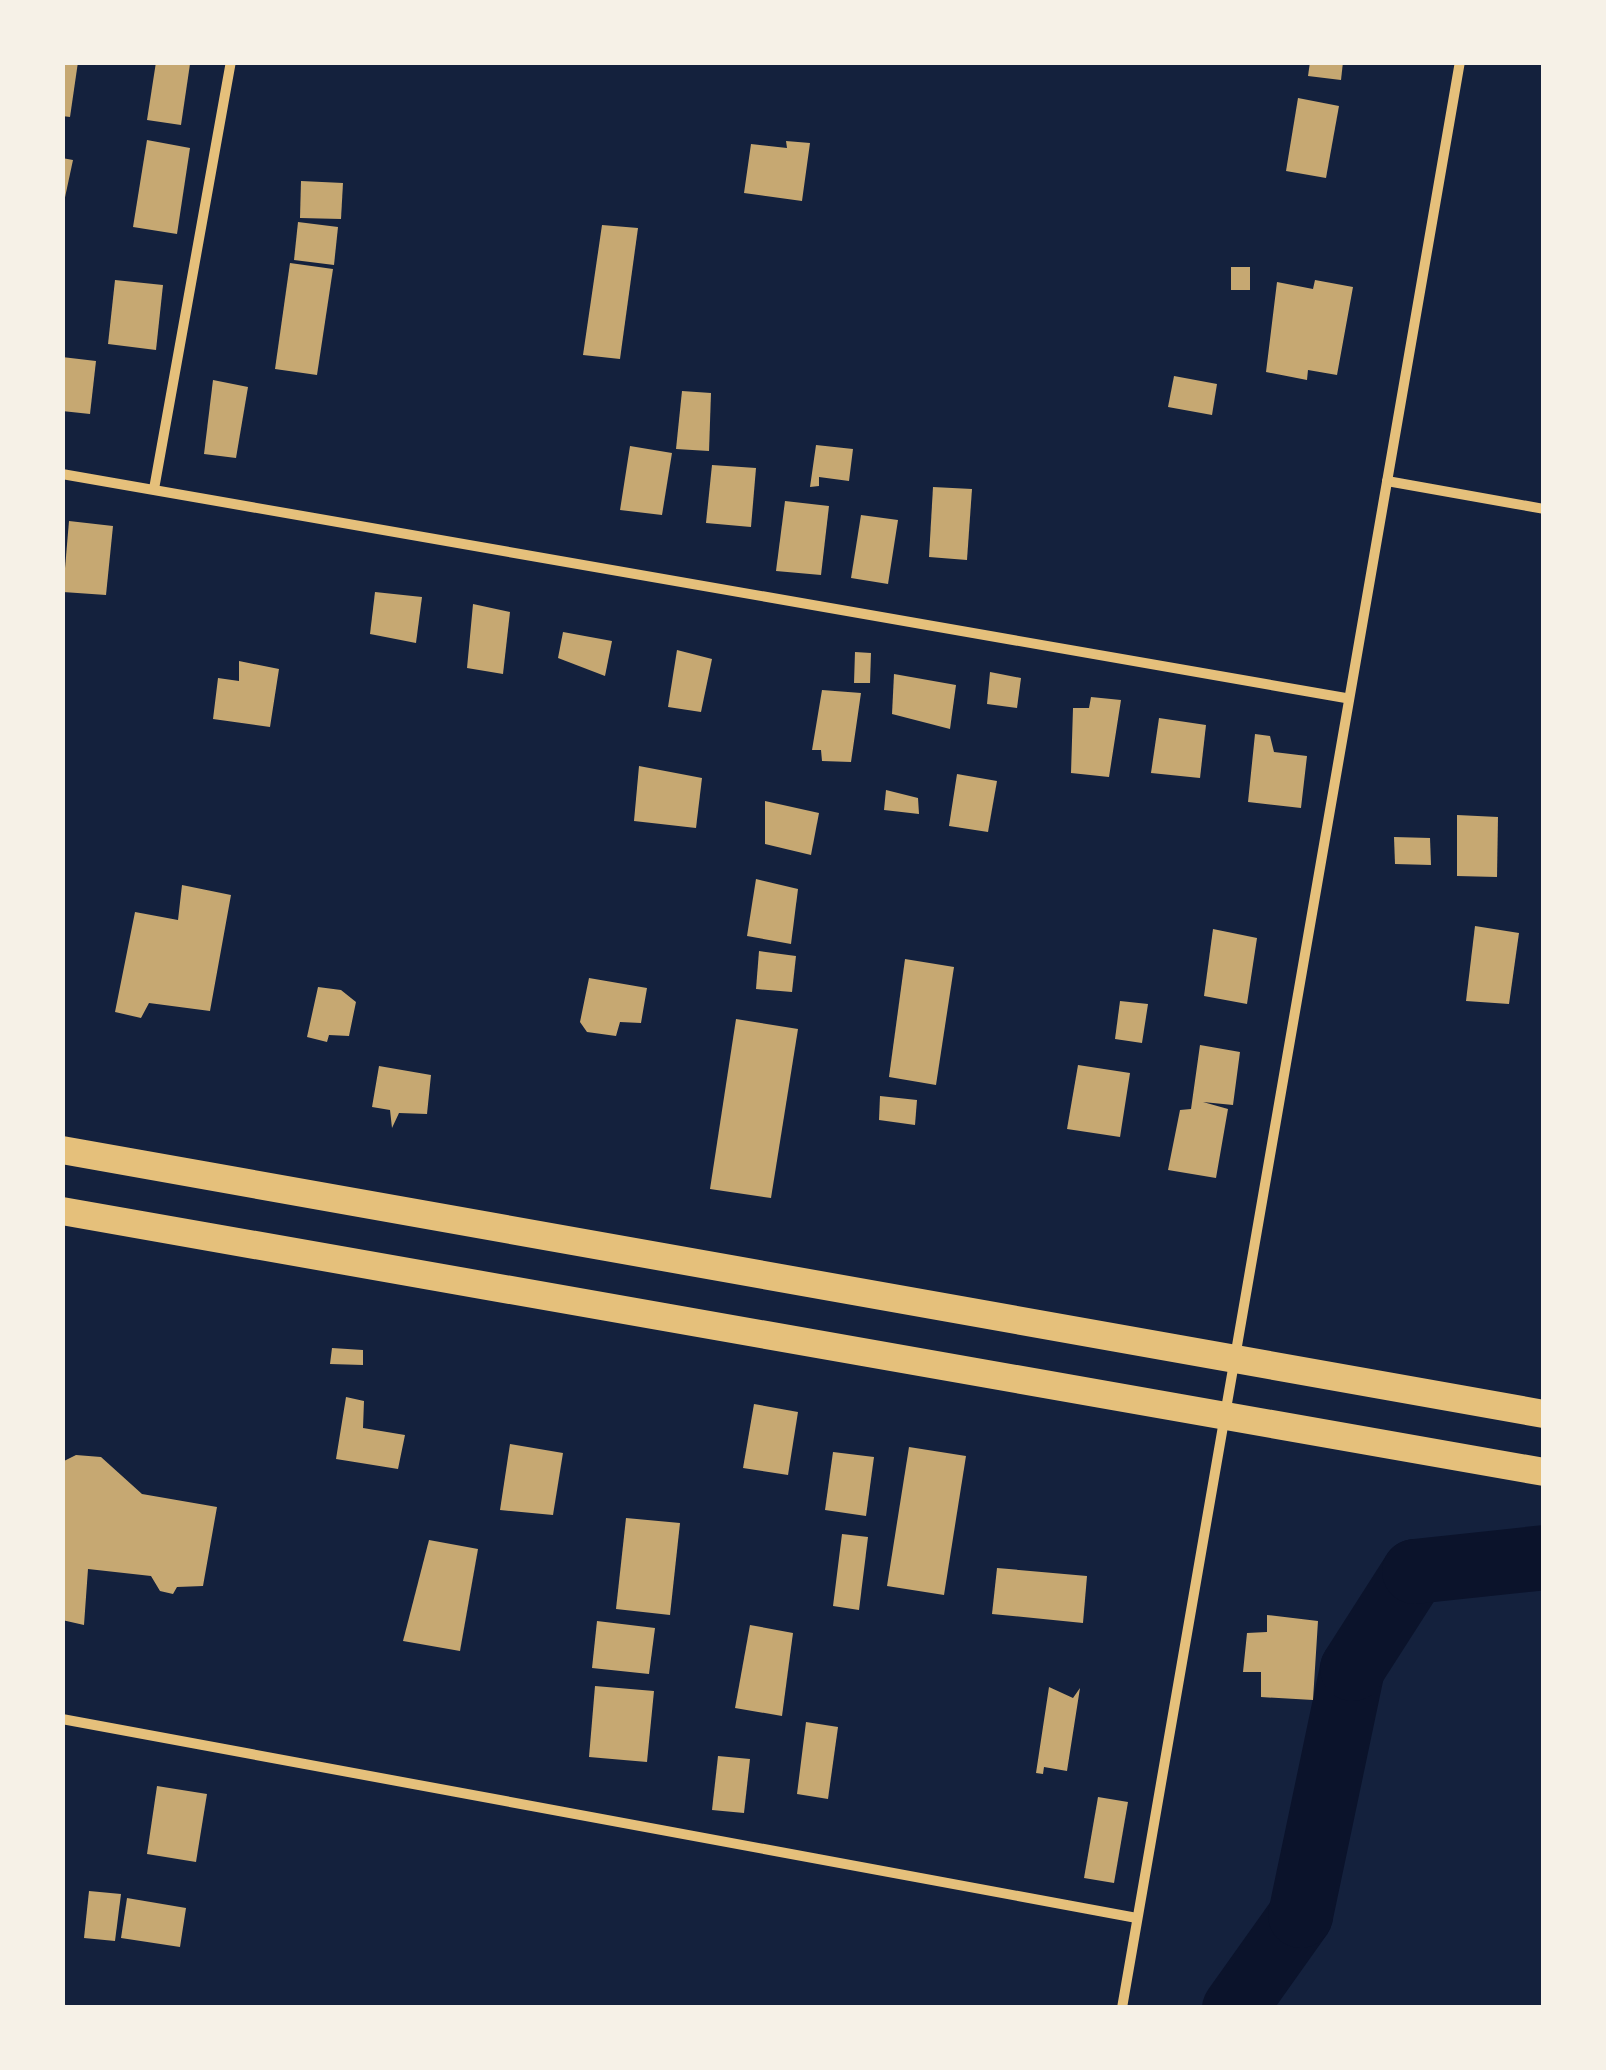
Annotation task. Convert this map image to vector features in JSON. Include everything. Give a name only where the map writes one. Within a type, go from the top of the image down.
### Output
[{"type":"highway","points":[[62,1150],[1544,1414]]},
{"type":"highway","points":[[62,1211],[1544,1472]]},
{"type":"street","points":[[154,490],[230,62]]},
{"type":"street","points":[[1122,2008],[1239,1360],[1346,698],[1460,62]]},
{"type":"street","points":[[62,474],[1346,698]]},
{"type":"street","points":[[1387,481],[1544,509]]},
{"type":"street","points":[[62,1719],[1137,1918]]},
{"type":"building","points":[[62,62],[78,62],[70,117],[62,116]]},
{"type":"building","points":[[156,62],[190,64],[181,125],[147,120]]},
{"type":"building","points":[[1310,62],[1343,62],[1341,80],[1308,76]]},
{"type":"building","points":[[1298,98],[1339,106],[1326,178],[1286,171]]},
{"type":"building","points":[[147,140],[190,148],[177,234],[133,227]]},
{"type":"building","points":[[786,141],[810,143],[802,201],[744,193],[751,144],[787,148]]},
{"type":"building","points":[[62,158],[73,160],[64,202],[62,202]]},
{"type":"building","points":[[301,181],[343,183],[341,219],[300,218]]},
{"type":"building","points":[[298,222],[338,227],[334,265],[294,260]]},
{"type":"building","points":[[602,225],[638,228],[620,359],[583,355]]},
{"type":"building","points":[[290,263],[333,269],[317,375],[275,369]]},
{"type":"building","points":[[1231,267],[1250,267],[1250,290],[1231,290]]},
{"type":"building","points":[[115,280],[163,285],[156,350],[108,344]]},
{"type":"building","points":[[1315,280],[1353,287],[1337,375],[1308,370],[1307,380],[1266,372],[1277,282],[1313,289]]},
{"type":"building","points":[[62,357],[96,361],[90,414],[62,411]]},
{"type":"building","points":[[1174,376],[1217,384],[1212,415],[1168,407]]},
{"type":"building","points":[[213,380],[248,387],[236,458],[204,454]]},
{"type":"building","points":[[682,391],[711,393],[709,451],[676,449]]},
{"type":"building","points":[[816,445],[853,449],[849,481],[819,477],[819,486],[810,487]]},
{"type":"building","points":[[630,446],[672,453],[662,515],[620,510]]},
{"type":"building","points":[[712,465],[756,468],[751,527],[706,523]]},
{"type":"building","points":[[933,487],[972,489],[967,560],[929,557]]},
{"type":"building","points":[[785,501],[829,506],[821,575],[776,571]]},
{"type":"building","points":[[861,515],[898,520],[888,584],[851,578]]},
{"type":"building","points":[[69,521],[113,526],[106,595],[63,592]]},
{"type":"building","points":[[375,592],[422,597],[416,643],[370,634]]},
{"type":"building","points":[[473,604],[510,612],[503,674],[467,668]]},
{"type":"building","points":[[563,632],[612,641],[605,676],[558,658]]},
{"type":"building","points":[[677,650],[712,659],[701,712],[668,707]]},
{"type":"building","points":[[855,652],[871,653],[870,683],[854,683]]},
{"type":"building","points":[[239,661],[279,669],[270,727],[213,719],[218,678],[239,681]]},
{"type":"building","points":[[990,672],[1021,678],[1017,708],[987,704]]},
{"type":"building","points":[[894,674],[956,685],[950,729],[892,714]]},
{"type":"building","points":[[822,690],[861,693],[851,762],[822,761],[821,750],[812,750]]},
{"type":"building","points":[[1091,697],[1121,700],[1109,777],[1071,773],[1073,708],[1089,708]]},
{"type":"building","points":[[1159,718],[1206,725],[1200,778],[1151,773]]},
{"type":"building","points":[[1255,734],[1270,736],[1274,752],[1307,756],[1301,808],[1248,802]]},
{"type":"building","points":[[639,766],[702,778],[696,828],[634,821]]},
{"type":"building","points":[[957,774],[997,781],[988,832],[949,826]]},
{"type":"building","points":[[886,790],[918,798],[919,814],[884,810]]},
{"type":"building","points":[[765,801],[819,813],[811,855],[765,844]]},
{"type":"building","points":[[1457,815],[1498,817],[1497,877],[1457,876]]},
{"type":"building","points":[[1394,837],[1430,838],[1431,865],[1395,864]]},
{"type":"building","points":[[756,879],[798,889],[791,944],[747,936]]},
{"type":"building","points":[[182,885],[231,895],[210,1011],[149,1003],[141,1018],[115,1012],[135,912],[178,920]]},
{"type":"building","points":[[1475,926],[1519,933],[1509,1004],[1466,1001]]},
{"type":"building","points":[[1213,929],[1257,938],[1247,1004],[1204,996]]},
{"type":"building","points":[[759,951],[796,956],[792,992],[756,989]]},
{"type":"building","points":[[905,959],[954,967],[936,1085],[889,1077]]},
{"type":"building","points":[[589,978],[647,988],[641,1023],[620,1022],[616,1036],[587,1032],[580,1022]]},
{"type":"building","points":[[318,987],[341,990],[356,1002],[349,1036],[329,1035],[327,1042],[307,1037]]},
{"type":"building","points":[[1120,1001],[1148,1004],[1142,1043],[1115,1039]]},
{"type":"building","points":[[736,1019],[798,1029],[771,1198],[710,1189]]},
{"type":"building","points":[[1200,1045],[1240,1052],[1233,1105],[1203,1102],[1228,1109],[1216,1178],[1168,1170],[1180,1110],[1191,1109]]},
{"type":"building","points":[[1078,1065],[1130,1073],[1120,1137],[1067,1129]]},
{"type":"building","points":[[379,1066],[431,1075],[427,1114],[399,1113],[392,1128],[390,1110],[372,1107]]},
{"type":"building","points":[[880,1096],[917,1100],[915,1125],[879,1120]]},
{"type":"building","points":[[332,1348],[363,1350],[363,1365],[330,1364]]},
{"type":"building","points":[[346,1397],[364,1401],[363,1428],[405,1435],[398,1469],[336,1459]]},
{"type":"building","points":[[754,1404],[798,1412],[788,1475],[743,1468]]},
{"type":"building","points":[[510,1444],[563,1453],[553,1515],[500,1510]]},
{"type":"building","points":[[909,1447],[966,1456],[944,1595],[887,1586]]},
{"type":"building","points":[[833,1452],[874,1457],[866,1516],[825,1510]]},
{"type":"building","points":[[76,1455],[101,1457],[142,1494],[217,1507],[203,1586],[177,1587],[173,1594],[160,1591],[151,1576],[88,1569],[84,1625],[62,1620],[62,1462]]},
{"type":"building","points":[[626,1518],[680,1523],[670,1615],[616,1609]]},
{"type":"building","points":[[842,1534],[868,1537],[859,1610],[833,1606]]},
{"type":"building","points":[[429,1540],[478,1549],[460,1651],[403,1641]]},
{"type":"building","points":[[997,1568],[1087,1576],[1083,1623],[992,1614]]},
{"type":"building","points":[[1267,1615],[1318,1621],[1313,1700],[1261,1697],[1261,1672],[1243,1672],[1247,1633],[1267,1632]]},
{"type":"building","points":[[597,1621],[655,1628],[649,1674],[592,1668]]},
{"type":"building","points":[[750,1625],[793,1633],[782,1716],[735,1708]]},
{"type":"building","points":[[595,1686],[654,1691],[647,1762],[589,1757]]},
{"type":"building","points":[[1049,1687],[1073,1698],[1080,1688],[1067,1771],[1044,1767],[1043,1774],[1036,1773]]},
{"type":"building","points":[[806,1722],[838,1727],[828,1799],[797,1794]]},
{"type":"building","points":[[718,1756],[750,1759],[744,1813],[712,1810]]},
{"type":"building","points":[[157,1786],[207,1794],[196,1862],[147,1854]]},
{"type":"building","points":[[1098,1797],[1128,1802],[1114,1883],[1084,1878]]},
{"type":"building","points":[[89,1891],[121,1894],[115,1941],[84,1938]]},
{"type":"building","points":[[127,1898],[186,1908],[180,1947],[121,1938]]},
{"type":"waterway","points":[[1234,2008],[1300,1915],[1352,1668],[1414,1571],[1544,1557]]}]
